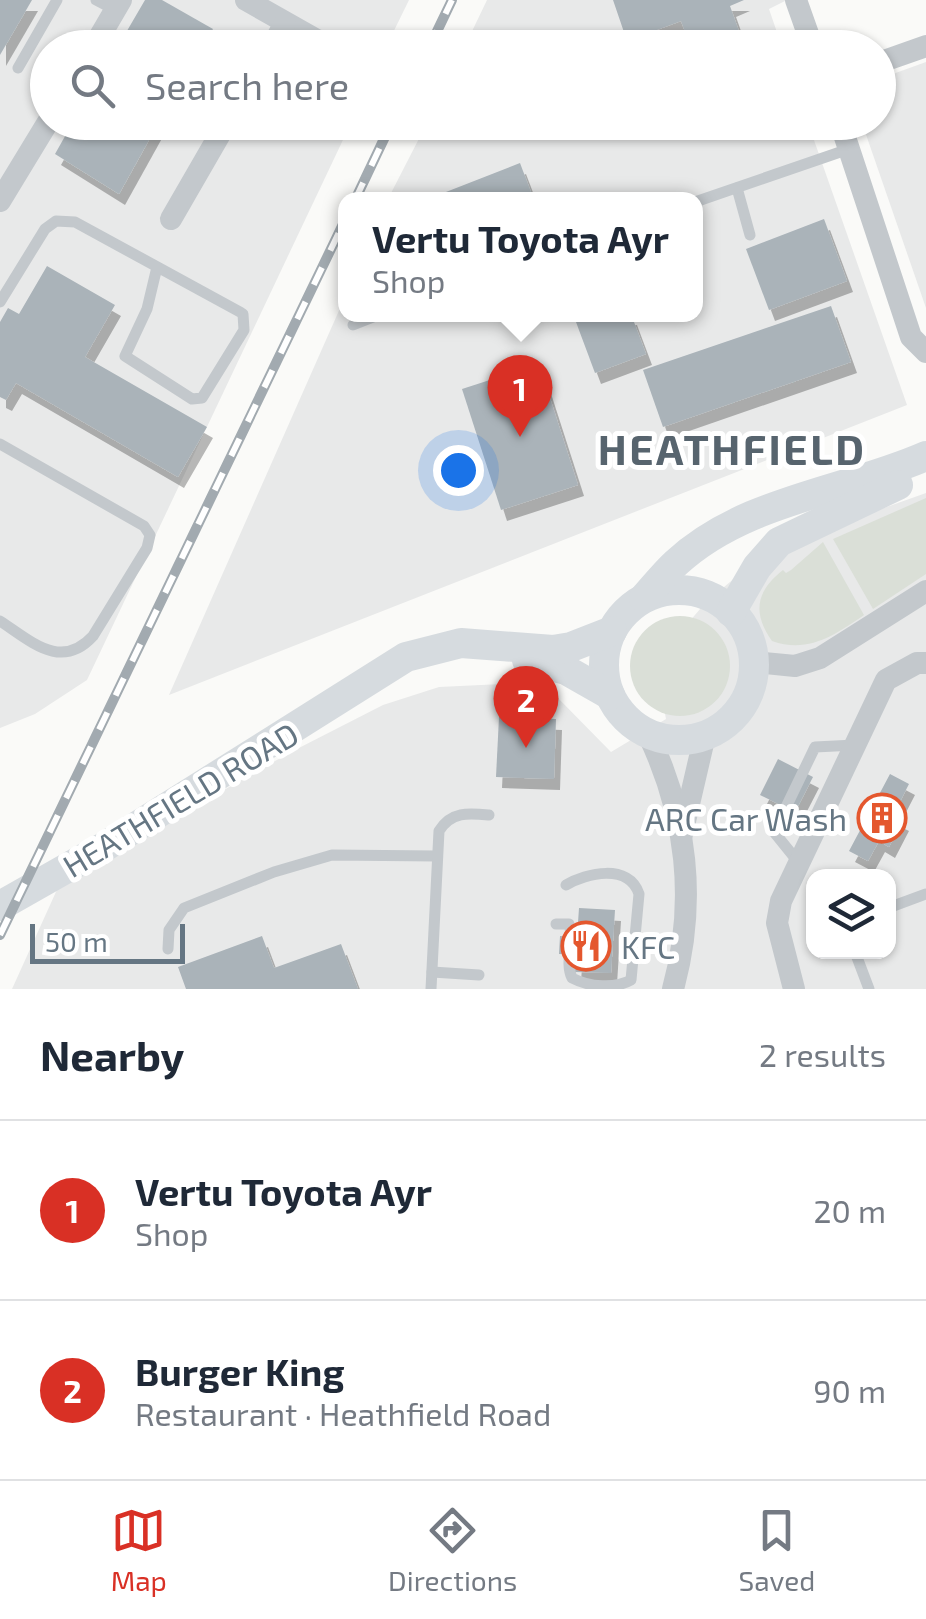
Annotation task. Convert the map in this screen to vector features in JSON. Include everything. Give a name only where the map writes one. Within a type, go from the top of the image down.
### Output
[{"type":"main road","points":[[644,598],[664,591],[692,591],[722,603],[751,642],[752,682],[739,710],[722,727],[706,735],[686,740],[648,734],[633,724],[610,695],[604,676],[605,652],[612,631],[629,608],[644,598],[677,562],[760,512],[926,456]]},
{"type":"main road","points":[[731,612],[757,567],[779,542],[926,472]]},
{"type":"main road","name":"HEATHFIELD ROAD","points":[[0,906],[104,847],[406,657],[439,648],[485,643],[552,650],[572,647],[612,631]]},
{"type":"main road","name":"HEATHFIELD ROAD","points":[[358,688],[408,671],[488,657],[530,660],[566,670],[610,695]]},
{"type":"street","points":[[246,0],[298,30]]},
{"type":"street","points":[[796,0],[807,30]]},
{"type":"street","points":[[100,30],[111,3]]},
{"type":"street","points":[[281,30],[285,23]]},
{"type":"street","points":[[896,57],[926,46]]},
{"type":"street","points":[[0,202],[37,140]]},
{"type":"street","points":[[171,219],[217,140]]},
{"type":"street","points":[[846,140],[912,337],[926,352]]},
{"type":"street","points":[[754,662],[795,666],[820,658],[926,591]]},
{"type":"street","points":[[794,989],[777,923],[781,901],[886,680],[926,662]]},
{"type":"street","points":[[648,734],[667,774],[682,834],[688,912],[673,989]]},
{"type":"street","points":[[682,834],[706,735]]},
{"type":"lane","points":[[39,30],[56,0]]},
{"type":"lane","points":[[18,68],[30,47]]},
{"type":"lane","points":[[703,199],[849,149]]},
{"type":"lane","points":[[737,188],[750,235]]},
{"type":"lane","points":[[0,302],[40,236],[56,221],[75,222],[158,266],[245,317],[244,330],[202,398],[192,398],[125,356],[147,309],[158,266]]},
{"type":"lane","points":[[353,325],[361,322]]},
{"type":"lane","points":[[0,444],[144,526],[150,535],[147,548],[82,648],[67,653],[49,652],[0,621]]},
{"type":"lane","points":[[799,863],[774,832],[816,747],[855,746]]},
{"type":"lane","points":[[431,989],[439,831],[450,818],[468,813],[489,815]]},
{"type":"lane","points":[[168,949],[169,930],[184,908],[274,872],[332,855],[436,856]]},
{"type":"lane","points":[[556,924],[571,926],[568,962],[572,978],[604,985],[631,980],[638,894],[635,884],[624,876],[586,873],[566,885]]},
{"type":"lane","points":[[896,905],[926,894]]},
{"type":"lane","points":[[858,959],[870,989]]},
{"type":"lane","points":[[432,972],[480,974]]},
{"type":"shaded area","points":[[0,0],[409,0],[394,30],[30,30],[30,140],[343,140],[87,680],[35,714],[0,728]]},
{"type":"shaded area","points":[[487,0],[787,0],[769,9],[776,30],[473,30]]},
{"type":"shaded area","points":[[926,62],[926,308],[868,140],[896,140],[896,73]]},
{"type":"shaded area","points":[[418,140],[814,140],[907,405],[169,695],[338,313],[338,322],[703,322],[703,192],[392,192]]},
{"type":"shaded area","points":[[926,493],[926,989],[12,989],[60,883],[291,752],[383,705],[439,687],[534,687],[555,695],[611,752],[666,719],[661,693],[689,622],[736,577],[822,530]]},
{"type":"shaded area","points":[[926,498],[926,574],[873,609],[833,539]]},
{"type":"shaded area","points":[[823,542],[864,615],[809,644],[772,641],[761,621],[762,594],[783,570],[791,570]]},
{"type":"shaded area","points":[[680,616],[699,620],[716,630],[726,647],[730,666],[726,685],[716,702],[699,712],[680,716],[661,712],[644,702],[634,685],[630,666],[634,647],[644,630],[661,620]]},
{"type":"building","points":[[0,0],[32,0],[0,55]]},
{"type":"building","points":[[145,0],[162,0],[213,29],[212,30],[128,30]]},
{"type":"building","points":[[613,0],[744,0],[730,6],[739,30],[684,30],[681,21],[657,30],[623,30]]},
{"type":"building","points":[[63,140],[149,140],[119,194],[55,154]]},
{"type":"building","points":[[520,163],[531,192],[446,192]]},
{"type":"building","points":[[824,219],[847,281],[769,310],[746,249]]},
{"type":"building","points":[[47,266],[115,305],[85,357],[207,427],[178,477],[16,383],[6,400],[0,397],[0,322],[8,308],[19,314]]},
{"type":"building","points":[[831,306],[851,362],[663,427],[643,370]]},
{"type":"building","points":[[576,322],[634,322],[646,354],[595,373]]},
{"type":"building","points":[[539,364],[578,485],[501,510],[462,389]]},
{"type":"building","points":[[499,717],[556,719],[554,779],[496,777]]},
{"type":"building","points":[[778,759],[813,777],[795,812],[760,795]]},
{"type":"building","name":"ARC Car Wash","points":[[890,774],[909,784],[893,815],[903,820],[889,847],[879,841],[868,861],[849,851]]},
{"type":"building","name":"KFC","points":[[579,908],[615,910],[611,973],[575,972],[576,955],[559,954],[560,936],[577,937]]},
{"type":"building","points":[[262,936],[274,968],[341,944],[358,989],[186,989],[178,967]]},
{"type":"railway","points":[[438,30],[452,0]]},
{"type":"railway","points":[[359,192],[383,140]]},
{"type":"railway","points":[[0,935],[338,235]]},
{"type":"place","name":"Vertu Toyota Ayr","points":[[520,437]]},
{"type":"place","name":"Burger King","points":[[526,748]]},
{"type":"place","name":"ARC Car Wash","points":[[882,818]]},
{"type":"place","name":"KFC","points":[[586,946]]},
{"type":"district","name":"HEATHFIELD","points":[[732,448]]}]
